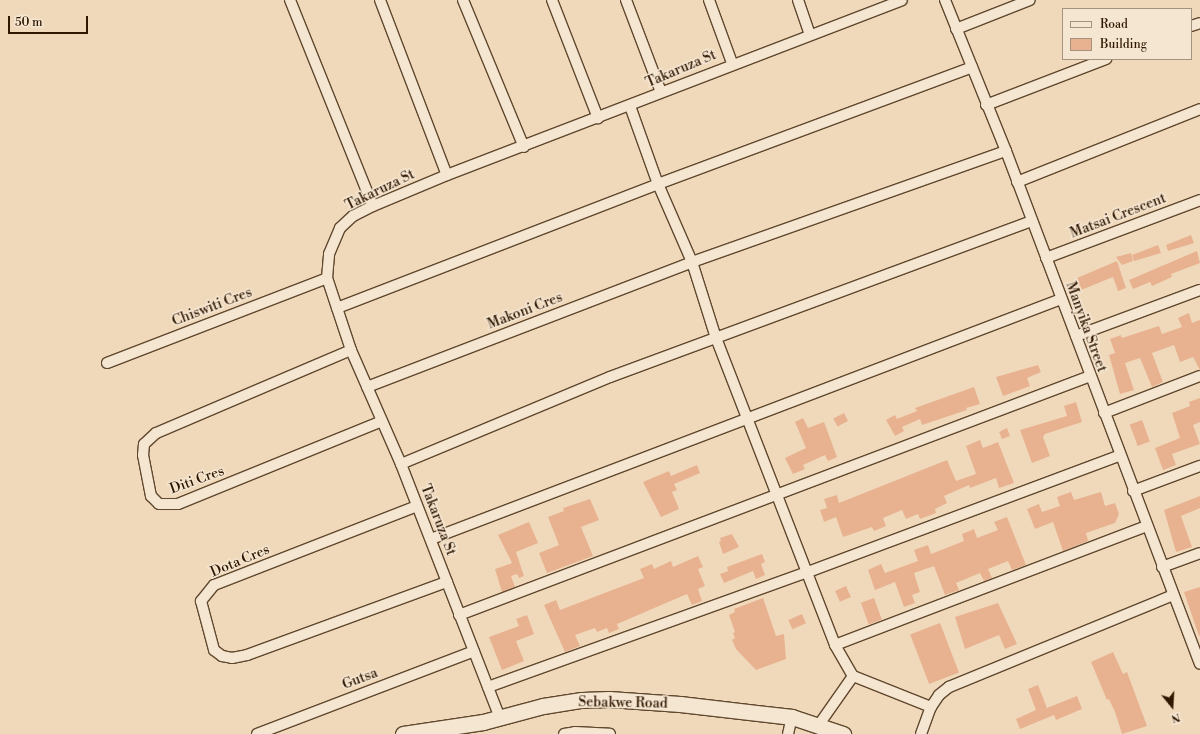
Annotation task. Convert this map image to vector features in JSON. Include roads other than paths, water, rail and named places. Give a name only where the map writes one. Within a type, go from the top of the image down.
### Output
[{"type":"street","points":[[290,0],[373,206]]},
{"type":"street","points":[[380,0],[447,175]]},
{"type":"street","points":[[463,0],[524,147]]},
{"type":"street","points":[[552,0],[598,118]]},
{"type":"street","points":[[626,0],[661,92]]},
{"type":"street","points":[[709,0],[732,63]]},
{"type":"street","points":[[798,0],[810,34]]},
{"type":"street","name":"Manyika Street","points":[[945,0],[986,105],[1006,150],[1146,526],[1173,595],[1196,644],[1200,664]]},
{"type":"street","points":[[956,29],[1030,0]]},
{"type":"street","name":"Takaruza St","points":[[500,718],[401,464],[352,350],[327,278],[329,254],[340,228],[353,216],[373,206],[447,175],[630,106],[732,63],[896,1]]},
{"type":"street","points":[[986,105],[1103,60]]},
{"type":"street","points":[[337,308],[658,184],[972,67]]},
{"type":"street","points":[[630,106],[658,184],[692,262],[716,338],[779,495],[835,645],[853,676],[931,707]]},
{"type":"street","points":[[1017,182],[1200,109]]},
{"type":"street","name":"Makoni Cres","points":[[368,387],[692,262],[1006,150]]},
{"type":"street","name":"Matsai Crescent","points":[[1046,258],[1200,200]]},
{"type":"street","points":[[401,464],[610,378],[1032,221]]},
{"type":"street","name":"Chiswiti Cres","points":[[107,363],[327,278]]},
{"type":"street","points":[[1076,336],[1200,290]]},
{"type":"street","points":[[431,539],[1061,299]]},
{"type":"street","name":"Diti Cres","points":[[352,350],[156,433],[144,444],[143,455],[151,496],[159,504],[178,504],[382,421]]},
{"type":"street","points":[[459,615],[1090,376]]},
{"type":"street","points":[[1104,413],[1200,376]]},
{"type":"street","points":[[488,687],[808,572],[1119,456]]},
{"type":"street","points":[[1133,491],[1200,466]]},
{"type":"street","name":"Dota Cres","points":[[417,506],[214,585],[201,601],[214,650],[222,656],[232,658],[247,655],[447,582]]},
{"type":"street","points":[[835,645],[1146,526]]},
{"type":"street","points":[[1162,567],[1200,553]]},
{"type":"street","points":[[921,734],[931,707],[939,694],[949,688],[1173,595]]},
{"type":"street","name":"Gutsa","points":[[257,734],[474,651]]},
{"type":"street","points":[[818,726],[853,676]]},
{"type":"street","name":"Sebakwe Road","points":[[403,734],[500,718],[543,706],[582,700],[610,699],[680,704],[792,718],[843,734]]},
{"type":"street","points":[[788,734],[792,718]]},
{"type":"street","points":[[564,734],[575,732],[610,734]]}]
